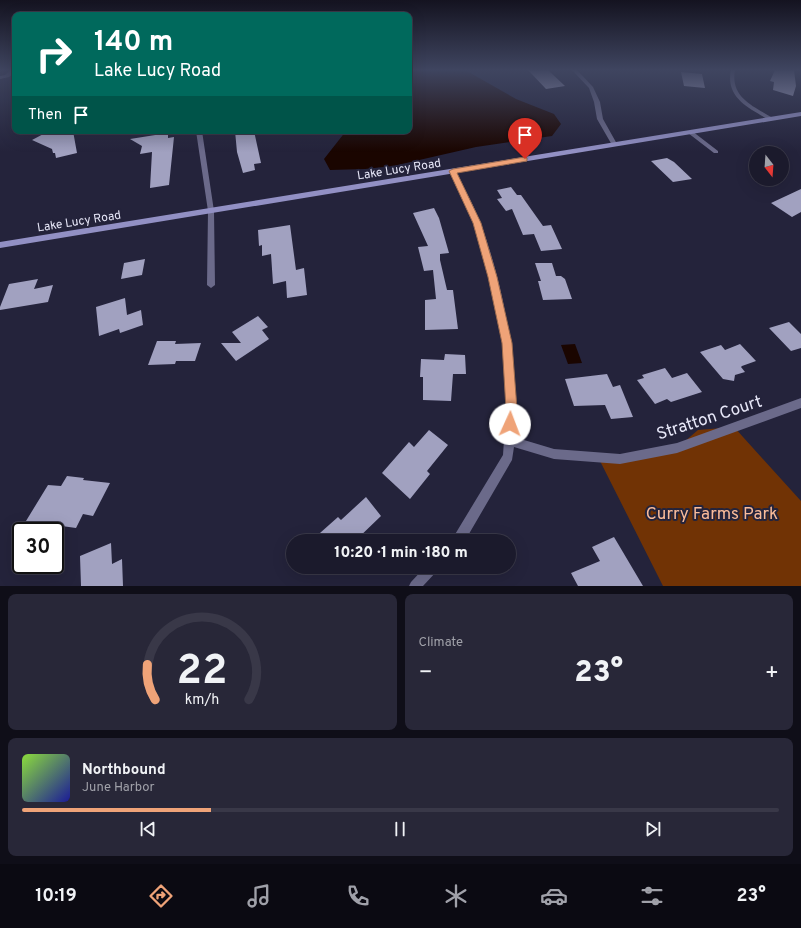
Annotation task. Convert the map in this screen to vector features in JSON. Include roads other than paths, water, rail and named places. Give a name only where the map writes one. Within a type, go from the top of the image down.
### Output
[{"type":"street","points":[[595,97],[600,119],[614,144]]},
{"type":"street","points":[[740,97],[771,119]]},
{"type":"street","name":"Lake Lucy Road","points":[[0,245],[801,114]]},
{"type":"street","points":[[690,132],[716,152]]},
{"type":"street","points":[[199,134],[211,211],[211,285]]},
{"type":"street","points":[[453,171],[477,223],[493,277],[507,343],[511,409],[508,456],[463,534]]},
{"type":"street","name":"Stratton Court","points":[[509,440],[554,454],[620,459],[678,448],[801,403]]},
{"type":"street","points":[[415,586],[426,574]]},
{"type":"park label","name":"Curry Farms Park","points":[[712,513]]}]
